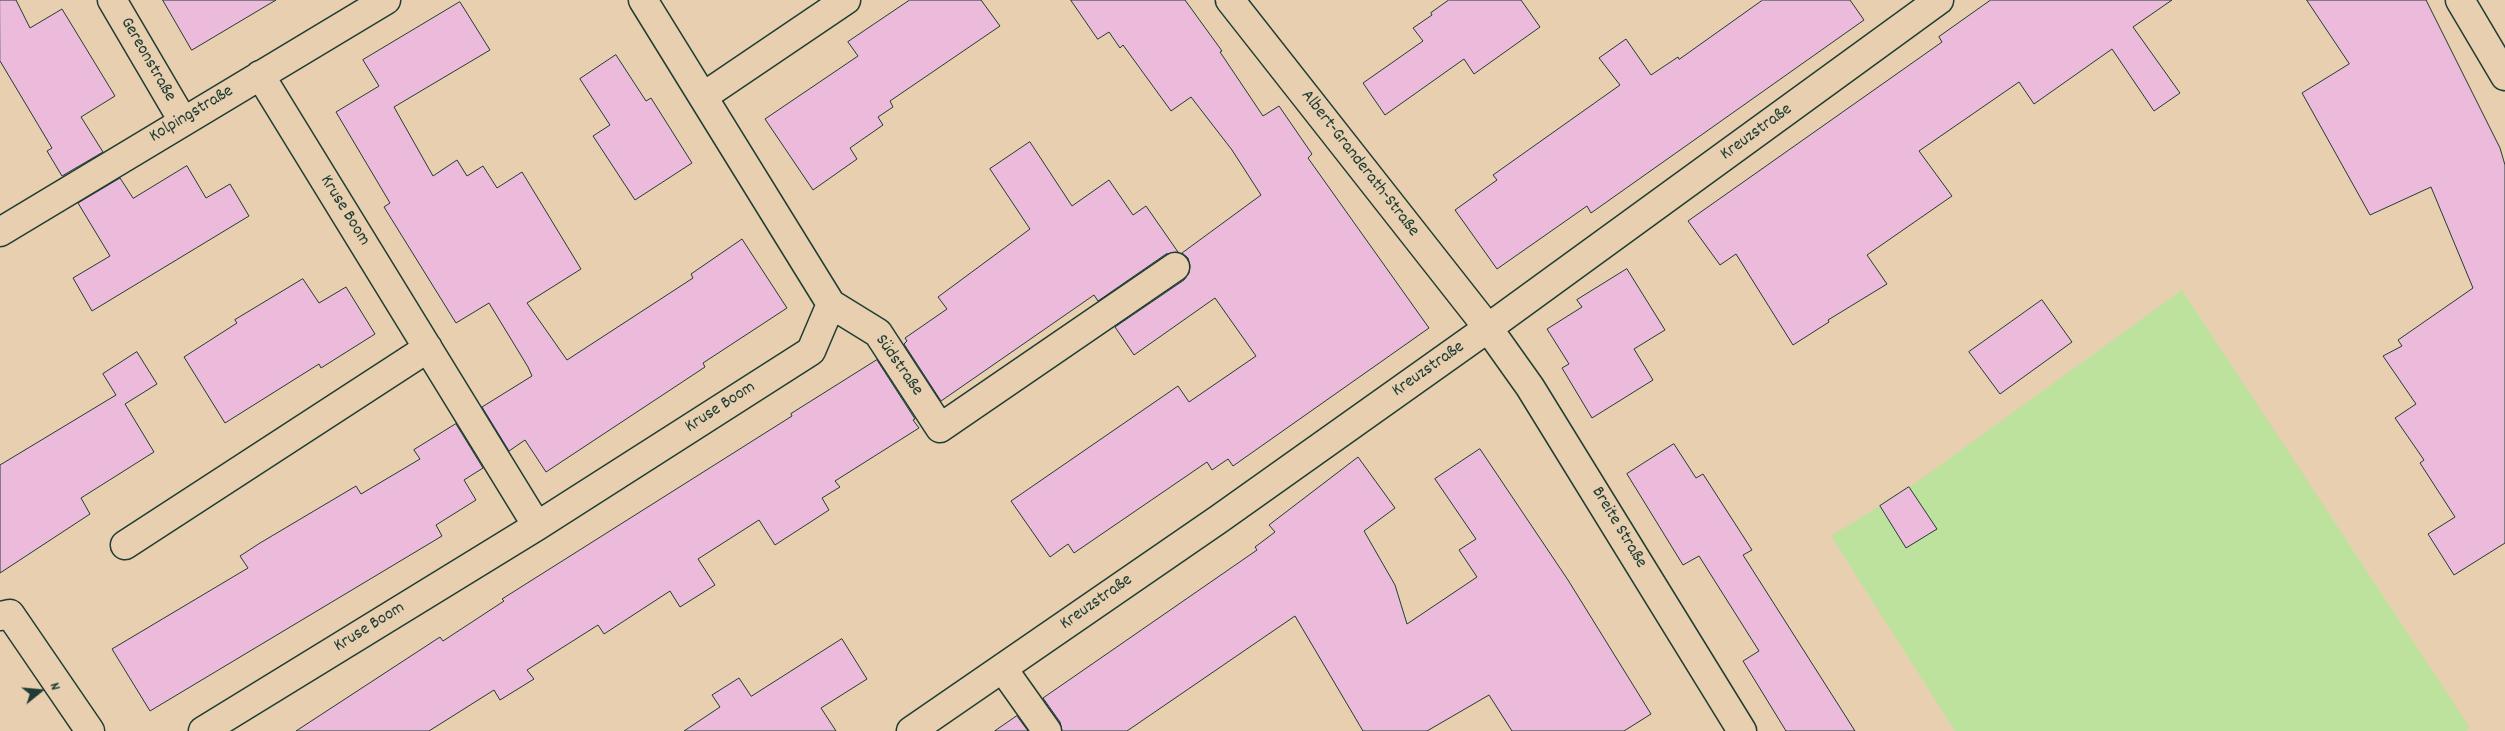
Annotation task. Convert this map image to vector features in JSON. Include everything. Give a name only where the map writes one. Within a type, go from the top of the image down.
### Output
[{"type":"street","name":"Gereonstraße","points":[[112,0],[183,121]]},
{"type":"street","name":"Kolpingstraße","points":[[0,232],[386,0]]},
{"type":"street","name":"Südstraße","points":[[642,0],[704,96],[832,304],[878,333],[940,428],[1175,267]]},
{"type":"street","points":[[704,96],[846,0]]},
{"type":"street","name":"Albert-Granderath-Straße","points":[[1230,0],[1488,328]]},
{"type":"street","name":"Kreuzstraße","points":[[911,731],[1003,669],[1488,328],[1939,0]]},
{"type":"street","points":[[2460,0],[2505,76]]},
{"type":"street","name":"Kruse Boom","points":[[260,75],[537,526]]},
{"type":"street","name":"Kruse Boom","points":[[203,731],[537,526],[811,350],[832,304]]},
{"type":"street","name":"Breite Straße","points":[[1488,328],[1563,439],[1742,731]]},
{"type":"street","points":[[125,545],[428,348]]},
{"type":"street","points":[[0,616],[10,614],[90,731]]},
{"type":"street","points":[[1003,669],[1047,731]]},
{"type":"green space","points":[[2182,290],[2470,728],[2465,731],[1955,731],[1831,536],[1910,487]]},
{"type":"building","points":[[0,0],[16,0],[30,28],[62,9],[115,96],[81,117],[103,152],[62,176],[47,151],[52,148],[0,61]]},
{"type":"building","points":[[163,0],[276,0],[192,50]]},
{"type":"building","points":[[910,0],[981,0],[1000,26],[890,101],[893,107],[878,117],[883,125],[850,148],[857,159],[813,190],[765,119],[858,56],[848,42]]},
{"type":"building","points":[[1071,0],[1185,0],[1222,51],[1220,52],[1263,116],[1279,106],[1312,154],[1308,158],[1429,328],[1233,466],[1228,459],[1212,470],[1207,462],[1074,553],[1068,544],[1050,557],[1011,501],[1178,386],[1189,402],[1256,356],[1215,298],[1134,355],[1115,327],[1184,280],[1189,273],[1190,265],[1188,258],[1182,253],[1261,195],[1232,150],[1191,97],[1171,111],[1123,45],[1120,48],[1109,32],[1098,39]]},
{"type":"building","points":[[1449,0],[1521,0],[1540,27],[1474,74],[1464,59],[1385,115],[1363,83],[1423,41],[1413,28]]},
{"type":"building","points":[[1763,0],[1850,0],[1864,20],[1591,213],[1587,206],[1497,269],[1455,210],[1497,180],[1493,175],[1620,85],[1599,58],[1626,39],[1651,75],[1678,57],[1679,59]]},
{"type":"building","points":[[1991,0],[2172,0],[2133,27],[2180,93],[2154,111],[2112,49],[2034,104],[2019,82],[1919,151],[1952,196],[1867,255],[1887,284],[1828,320],[1829,322],[1793,345],[1736,254],[1720,265],[1688,221],[1942,42],[1939,37]]},
{"type":"building","points":[[2307,0],[2426,0],[2500,148],[2505,165],[2505,543],[2454,575],[2428,534],[2455,517],[2420,463],[2424,460],[2395,418],[2416,404],[2383,356],[2402,346],[2398,340],[2473,288],[2431,187],[2370,215],[2302,93],[2349,64]]},
{"type":"building","points":[[460,2],[490,50],[394,107],[433,176],[457,160],[467,176],[483,166],[497,188],[522,172],[581,269],[527,303],[567,360],[693,278],[691,274],[742,239],[787,308],[703,363],[705,367],[546,472],[525,440],[509,451],[482,407],[532,376],[528,367],[489,303],[456,323],[384,207],[390,203],[336,112],[379,86],[363,60]]},
{"type":"building","points":[[616,55],[646,101],[651,98],[692,163],[635,200],[593,136],[610,125],[580,79]]},
{"type":"building","points":[[1030,142],[1072,206],[1109,180],[1133,215],[1146,206],[1178,252],[1166,254],[1098,301],[1094,295],[941,401],[904,344],[907,341],[905,338],[947,309],[938,297],[1030,229],[990,169]]},
{"type":"building","points":[[187,166],[206,198],[230,184],[249,216],[92,311],[73,278],[110,256],[78,203],[120,178],[133,198]]},
{"type":"building","points":[[1627,269],[1665,330],[1634,349],[1653,380],[1592,418],[1562,368],[1569,364],[1547,329],[1582,307],[1577,300]]},
{"type":"building","points":[[303,279],[319,303],[346,287],[375,334],[321,368],[319,364],[225,423],[184,357],[237,323],[235,320]]},
{"type":"building","points":[[2042,300],[2072,342],[2000,394],[1969,352]]},
{"type":"building","points":[[137,352],[157,384],[125,404],[154,452],[81,498],[90,514],[0,573],[0,465],[116,395],[103,374]]},
{"type":"building","points":[[877,360],[919,428],[835,481],[840,487],[822,498],[829,510],[775,545],[759,520],[698,559],[715,585],[680,607],[670,591],[604,634],[598,625],[527,670],[534,679],[500,700],[494,690],[429,731],[296,731],[440,637],[443,641],[504,601],[502,599],[792,416],[791,414]]},
{"type":"building","points":[[456,424],[483,468],[464,480],[476,500],[436,525],[442,536],[150,711],[112,649],[248,568],[240,556],[260,543],[356,486],[361,494],[420,459],[414,450]]},
{"type":"building","points":[[1674,444],[1696,478],[1703,474],[1752,550],[1743,555],[1855,731],[1786,731],[1743,661],[1759,651],[1699,556],[1683,565],[1627,474]]},
{"type":"building","points":[[1480,449],[1568,580],[1651,714],[1624,731],[1512,731],[1489,695],[1427,731],[1363,731],[1295,616],[1127,731],[1062,731],[1060,722],[1043,698],[1257,550],[1255,547],[1275,532],[1269,525],[1358,457],[1395,508],[1364,531],[1395,585],[1407,624],[1477,577],[1459,550],[1476,539],[1435,479]]},
{"type":"building","points":[[1909,487],[1937,529],[1906,548],[1880,506]]},
{"type":"building","points":[[842,639],[867,679],[821,708],[836,731],[684,731],[720,707],[712,695],[739,678],[751,696]]},
{"type":"building","points":[[1017,716],[1028,731],[995,731]]}]
